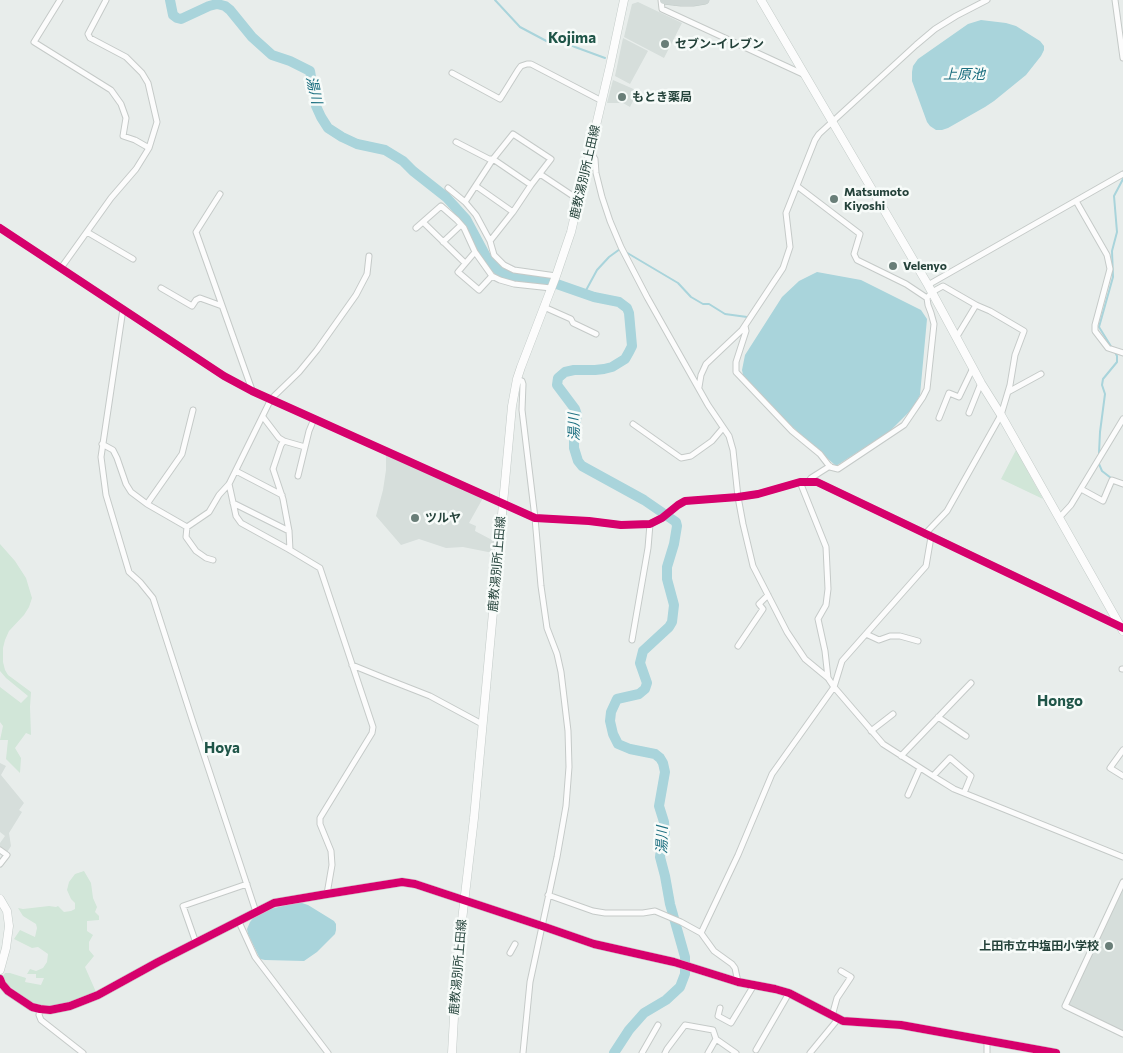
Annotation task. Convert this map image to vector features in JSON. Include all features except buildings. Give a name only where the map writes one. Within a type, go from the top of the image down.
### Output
[{"type":"main road","points":[[663,0],[687,2],[705,0]]},
{"type":"street","points":[[60,0],[34,42],[111,90],[121,104],[126,118],[123,136],[136,140],[149,148]]},
{"type":"street","points":[[61,268],[111,198],[136,169],[149,148],[157,122],[148,83],[142,73],[126,57],[90,38],[88,34],[106,0]]},
{"type":"street","name":"鹿教湯別所上田線","points":[[452,1053],[457,964],[474,818],[512,406],[517,379],[571,232],[624,0]]},
{"type":"street","points":[[663,0],[662,9],[805,76]]},
{"type":"street","points":[[761,0],[834,122],[929,292],[1122,628]]},
{"type":"street","points":[[699,388],[701,375],[706,364],[744,326],[780,273],[790,247],[786,213],[819,134],[916,44],[935,29],[987,0]]},
{"type":"street","points":[[1115,0],[1123,58]]},
{"type":"street","points":[[452,73],[500,99],[521,66],[531,64],[602,101]]},
{"type":"street","points":[[465,202],[513,134],[550,159],[490,241]]},
{"type":"street","points":[[456,142],[489,159],[494,159],[531,185]]},
{"type":"street","points":[[590,151],[595,159],[596,173],[602,197],[617,238],[647,297],[708,405],[729,436],[733,450],[738,497],[753,566],[787,632],[805,659],[828,678],[883,744],[920,768],[954,789],[1123,857]]},
{"type":"street","points":[[540,174],[579,200]]},
{"type":"street","points":[[929,292],[1123,174]]},
{"type":"street","points":[[476,186],[513,212]]},
{"type":"street","points":[[797,186],[860,234],[854,254],[857,260],[906,284],[929,292],[943,286],[1024,331],[1015,355],[1008,392],[1001,415],[947,511],[925,534]]},
{"type":"street","points":[[448,188],[465,202],[476,215],[490,241],[494,255],[504,266],[514,270],[556,277]]},
{"type":"street","points":[[220,194],[196,232],[252,391]]},
{"type":"street","points":[[1076,201],[1107,255],[1110,269],[1095,324],[1095,331],[1108,348],[1123,354]]},
{"type":"street","points":[[416,228],[441,206],[464,228],[475,252],[492,276],[514,284],[552,288]]},
{"type":"street","points":[[423,222],[465,263]]},
{"type":"street","points":[[444,242],[461,225]]},
{"type":"street","points":[[0,228],[224,376],[252,391],[535,518],[621,525],[650,524],[662,518],[684,501],[738,497],[758,494],[800,482],[817,482],[1122,628]]},
{"type":"street","points":[[87,232],[134,259]]},
{"type":"street","points":[[475,252],[458,272],[479,290],[492,276]]},
{"type":"street","points":[[187,527],[209,512],[219,495],[229,484],[272,399],[299,372],[317,350],[356,295],[367,274],[369,256]]},
{"type":"street","points":[[161,288],[192,306],[200,298],[222,306]]},
{"type":"street","points":[[744,326],[746,331],[736,362],[736,372],[792,431],[820,454],[830,466],[838,468],[904,425],[923,397],[927,388],[934,324],[928,305],[929,292]]},
{"type":"street","points":[[956,338],[976,305]]},
{"type":"street","points":[[544,307],[596,334]]},
{"type":"street","points":[[123,309],[102,444],[101,456],[106,495],[129,572],[153,598],[256,912]]},
{"type":"street","points":[[939,418],[949,393],[959,397],[973,367]]},
{"type":"street","points":[[1008,392],[1041,374]]},
{"type":"street","points":[[517,379],[522,381],[523,384],[522,410],[544,614],[561,672],[568,731],[569,767],[566,806],[557,857],[530,982],[523,1053]]},
{"type":"street","points":[[969,413],[982,384]]},
{"type":"street","points":[[147,504],[182,454],[193,410]]},
{"type":"street","points":[[263,417],[279,438],[305,447]]},
{"type":"street","points":[[298,476],[309,431],[314,419]]},
{"type":"street","points":[[1060,518],[1071,506],[1123,419]]},
{"type":"street","points":[[633,424],[681,458],[691,456],[712,441],[723,428]]},
{"type":"street","points":[[284,441],[273,469],[282,495],[289,530],[290,550]]},
{"type":"street","points":[[102,444],[113,450],[131,492],[147,504],[187,527]]},
{"type":"street","points":[[808,482],[830,466]]},
{"type":"street","points":[[236,471],[282,495]]},
{"type":"street","points":[[1081,489],[1103,501],[1112,480],[1123,484]]},
{"type":"street","points":[[800,482],[826,547],[828,589],[826,605],[818,619],[825,651],[828,678]]},
{"type":"street","points":[[229,484],[236,516],[241,523],[320,568],[373,727],[372,733],[320,818],[320,824],[331,852],[332,865],[328,894]]},
{"type":"street","points":[[234,503],[289,530]]},
{"type":"street","points":[[632,640],[649,542],[650,524]]},
{"type":"street","points":[[187,527],[186,537],[196,551],[206,558],[213,560]]},
{"type":"street","points":[[701,933],[738,855],[772,774],[834,687],[842,661],[926,566],[931,537]]},
{"type":"street","points":[[738,646],[763,609],[759,604],[768,595]]},
{"type":"street","points":[[866,634],[879,640],[890,636],[900,636],[918,642]]},
{"type":"street","points":[[352,664],[430,696],[482,724]]},
{"type":"street","points":[[902,756],[971,683]]},
{"type":"street","points":[[871,731],[893,714]]},
{"type":"street","points":[[938,717],[966,736]]},
{"type":"street","points":[[1123,750],[1110,768],[1123,776]]},
{"type":"street","points":[[933,776],[950,758],[971,776],[964,793]]},
{"type":"street","points":[[908,795],[920,768]]},
{"type":"street","points":[[0,850],[7,855],[0,864]]},
{"type":"street","points":[[0,981],[4,988],[15,997],[32,1007],[40,1010],[58,1009],[98,995],[274,903],[402,882],[415,884],[594,944],[674,962],[738,982],[789,993],[835,1018],[848,1022],[901,1026],[1054,1053]]},
{"type":"street","points":[[1123,882],[1065,1006],[1123,1034]]},
{"type":"street","points":[[196,943],[183,906],[247,884]]},
{"type":"street","points":[[548,895],[593,911],[605,913],[643,913],[655,911],[681,922],[701,933],[714,951],[735,968],[738,982]]},
{"type":"street","points":[[0,899],[5,906],[9,920],[8,941],[0,970]]},
{"type":"street","points":[[239,922],[255,957],[328,1053]]},
{"type":"street","points":[[510,953],[515,944]]},
{"type":"street","points":[[810,1053],[816,1050],[835,1018],[837,998],[851,977],[841,971]]},
{"type":"street","points":[[720,1008],[718,1016],[731,1023],[754,985]]},
{"type":"street","points":[[756,1050],[789,993]]},
{"type":"street","points":[[40,1010],[41,1020],[79,1052]]},
{"type":"street","points":[[642,1053],[658,1025]]},
{"type":"street","points":[[665,1053],[685,1025],[713,1030],[716,1039],[736,1053]]},
{"type":"street","points":[[708,1053],[716,1039]]},
{"type":"street","points":[[987,1040],[987,1053]]},
{"type":"shaded area","points":[[638,2],[682,23],[664,58],[624,37],[632,4]]},
{"type":"shaded area","points":[[623,38],[648,51],[630,84],[615,76]]},
{"type":"shaded area","name":"もとき薬局","points":[[613,80],[638,91],[630,107],[623,103],[607,103]]},
{"type":"shaded area","points":[[386,454],[483,498],[469,523],[476,526],[475,531],[494,541],[493,553],[463,547],[446,548],[419,539],[401,545],[376,516],[383,490]]},
{"type":"shaded area","points":[[0,763],[6,766],[1,775],[24,803],[19,810],[22,812],[9,833],[11,846],[6,854],[0,849],[0,843],[5,836],[0,832]]},
{"type":"shaded area","name":"上田市立中塩田小学校","points":[[1123,887],[1123,1032],[1068,1006]]},
{"type":"green space","points":[[1016,450],[1043,499],[1001,479]]},
{"type":"green space","points":[[0,544],[15,561],[26,578],[32,598],[24,615],[9,631],[3,648],[3,662],[8,675],[31,692],[31,735],[26,733],[15,748],[21,758],[20,773],[6,759],[8,740],[0,740],[3,726],[0,722],[0,687],[21,703],[28,696],[0,671]]},
{"type":"green space","points":[[84,871],[91,883],[93,898],[97,907],[95,912],[99,916],[99,920],[87,921],[87,931],[93,935],[89,942],[89,950],[94,956],[85,967],[96,992],[58,1007],[36,1005],[8,985],[3,976],[5,973],[10,973],[26,978],[25,982],[41,985],[44,978],[36,978],[36,974],[27,974],[30,969],[36,971],[43,968],[47,962],[48,954],[38,947],[32,948],[14,939],[20,930],[35,937],[37,928],[36,924],[23,916],[18,908],[58,906],[64,912],[75,909],[75,903],[67,890],[69,882],[75,874]]},
{"type":"water","name":"上原池","points":[[981,20],[1016,26],[1040,41],[1044,46],[1044,50],[1026,75],[994,101],[948,128],[936,130],[927,122],[912,81],[913,66],[918,59],[968,24]]},
{"type":"water","points":[[817,272],[861,280],[921,310],[927,319],[920,395],[913,408],[890,431],[836,466],[767,404],[743,375],[742,370],[745,355],[782,297],[799,281]]},
{"type":"water","points":[[296,903],[308,905],[334,921],[336,924],[335,934],[317,952],[304,961],[260,959],[248,934],[247,929],[250,922],[255,916],[270,909]]},
{"type":"waterway","name":"湯川","points":[[170,0],[173,15],[181,19],[209,6],[217,4],[225,6],[252,37],[272,55],[310,71],[316,106],[328,128],[357,144],[385,150],[403,161],[446,197],[466,219],[488,260],[499,271],[512,277],[551,282],[594,297],[619,302],[627,308],[632,346],[625,359],[612,367],[604,369],[565,372],[558,378],[557,385],[575,409],[577,415],[574,429],[574,448],[578,461],[582,466],[644,500],[676,522],[677,526],[667,567],[667,579],[674,605],[672,622],[643,651],[640,663],[647,683],[645,689],[639,694],[617,699],[611,712],[610,721],[618,744],[630,749],[655,754],[663,763],[665,772],[659,806],[665,833],[662,839],[660,857],[670,904],[685,957],[685,974],[680,987],[666,1000],[644,1013],[629,1030],[614,1053]]},
{"type":"waterway","points":[[495,0],[520,27],[552,44],[557,39],[605,58]]},
{"type":"waterway","points":[[1112,348],[1099,327],[1113,277],[1112,251],[1117,232],[1114,196],[1123,179]]},
{"type":"waterway","points":[[584,294],[597,270],[609,257],[620,249]]},
{"type":"waterway","points":[[624,251],[678,283],[691,297],[703,304],[709,304],[725,314],[747,317]]},
{"type":"waterway","points":[[1099,453],[1105,394],[1102,385],[1103,379],[1117,362],[1115,352]]},
{"type":"waterway","points":[[1099,464],[1102,471],[1111,478]]},
{"type":"cycle path","points":[[0,228],[224,376],[252,391],[535,518],[621,525],[650,524],[662,518],[685,501],[738,497],[758,494],[800,482],[817,482],[1123,628]]},
{"type":"cycle path","points":[[0,979],[8,991],[32,1007],[50,1010],[70,1006],[98,995],[274,903],[402,882],[415,884],[594,944],[674,962],[738,982],[789,993],[843,1021],[901,1025],[1056,1053]]},
{"type":"place","name":"セブン-イレブン","points":[[665,44]]},
{"type":"place","name":"もとき薬局","points":[[622,97]]},
{"type":"place","name":"Matsumoto Kiyoshi","points":[[834,199]]},
{"type":"place","name":"Velenyo","points":[[893,266]]},
{"type":"place","name":"ツルヤ","points":[[415,518]]},
{"type":"place","name":"上田市立中塩田小学校","points":[[1109,946]]},
{"type":"district","name":"Kojima","points":[[572,38]]},
{"type":"district","name":"Hongo","points":[[1060,701]]},
{"type":"district","name":"Hoya","points":[[222,748]]}]
